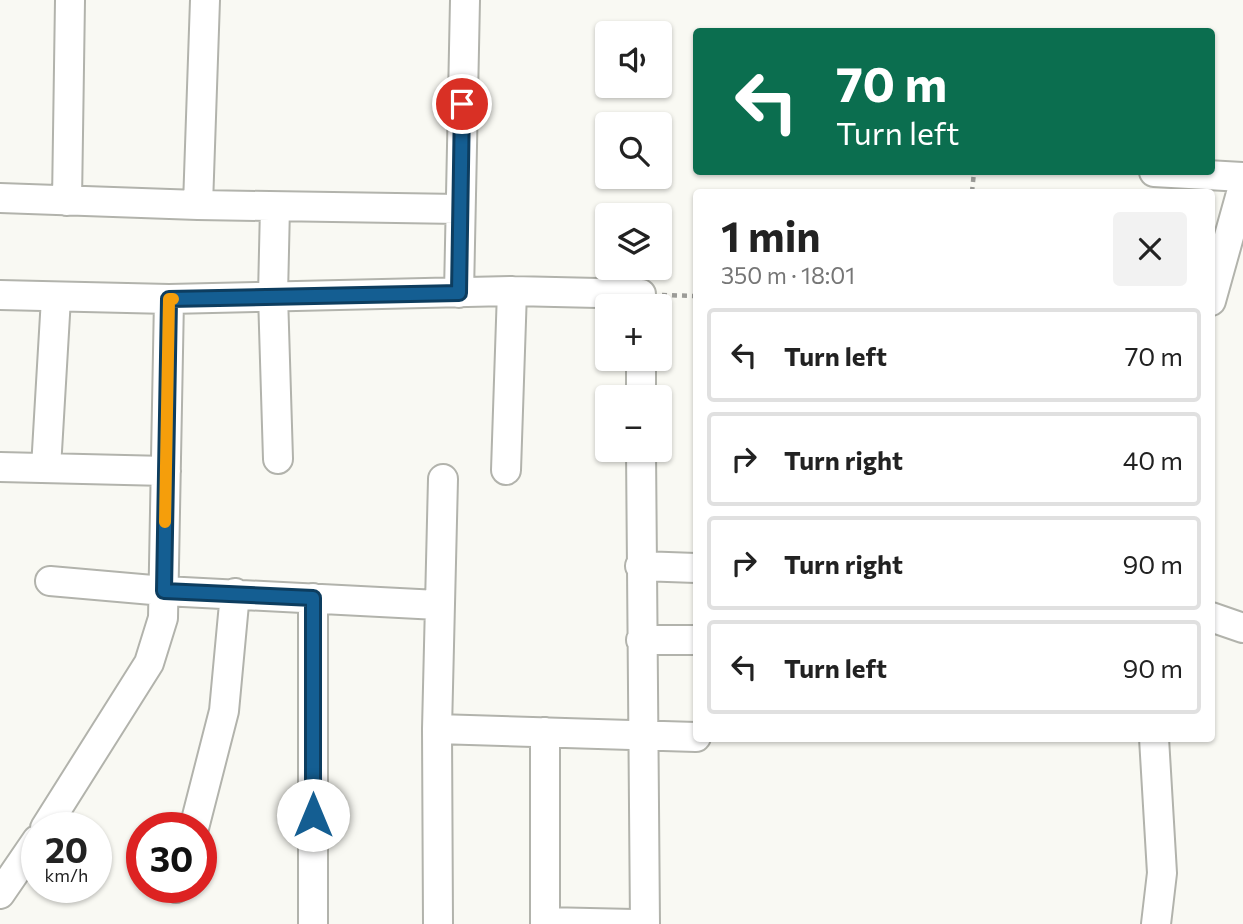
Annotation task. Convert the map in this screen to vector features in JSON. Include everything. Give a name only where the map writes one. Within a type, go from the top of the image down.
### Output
[{"type":"street","points":[[67,201],[70,0]]},
{"type":"street","points":[[198,205],[205,0]]},
{"type":"street","points":[[459,293],[465,0]]},
{"type":"street","points":[[1207,175],[1243,177]]},
{"type":"street","points":[[1215,293],[1234,254],[1243,186]]},
{"type":"street","points":[[0,198],[275,207],[459,209]]},
{"type":"street","points":[[275,207],[273,295],[278,459]]},
{"type":"street","points":[[506,470],[512,291]]},
{"type":"street","points":[[0,295],[169,299],[512,291],[595,297]]},
{"type":"street","points":[[46,468],[56,298]]},
{"type":"street","points":[[55,812],[149,663],[158,643],[164,591],[169,299]]},
{"type":"street","points":[[640,462],[645,924]]},
{"type":"street","points":[[0,467],[166,471]]},
{"type":"street","points":[[438,924],[438,605],[443,479]]},
{"type":"street","points":[[640,566],[693,568]]},
{"type":"street","points":[[50,581],[164,591],[438,605]]},
{"type":"street","points":[[198,812],[224,711],[235,593]]},
{"type":"street","points":[[313,598],[313,924]]},
{"type":"street","points":[[1215,618],[1243,628]]},
{"type":"street","points":[[641,640],[693,640]]},
{"type":"street","points":[[437,729],[693,737]]},
{"type":"street","points":[[545,732],[545,923],[634,924]]},
{"type":"street","points":[[1154,742],[1162,873],[1156,924]]},
{"type":"street","points":[[0,894],[21,863]]},
{"type":"path","points":[[672,298],[693,296]]},
{"type":"slow traffic","points":[[165,522],[169,299],[173,299]]},
{"type":"route","points":[[313,815],[313,598],[164,591],[169,299],[459,293],[462,104]]}]
